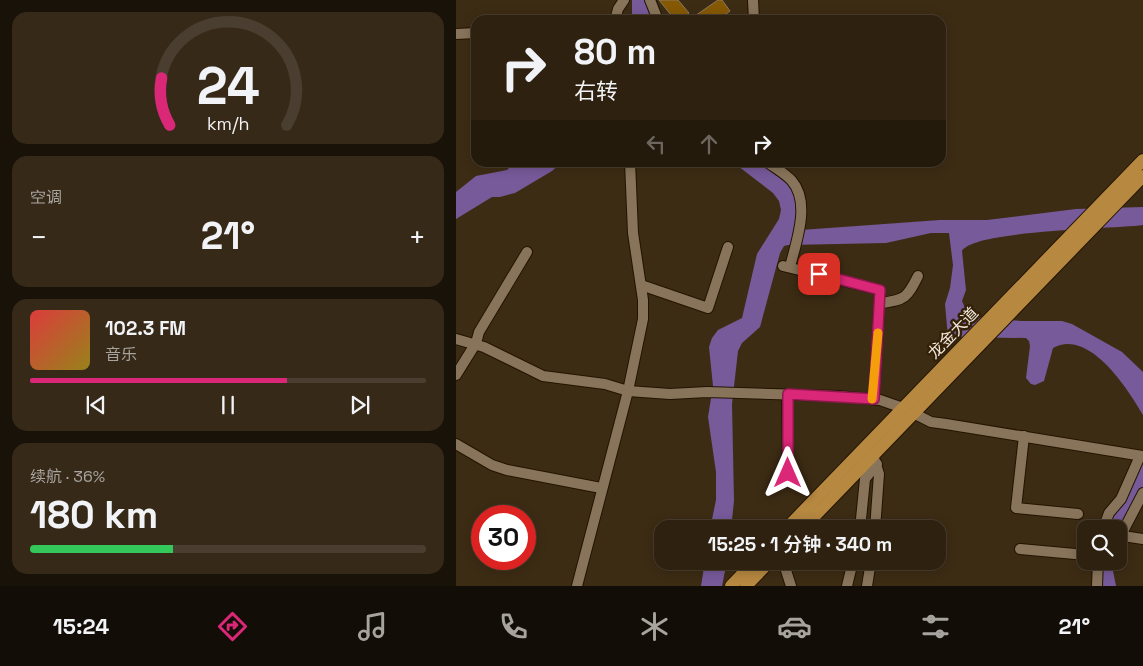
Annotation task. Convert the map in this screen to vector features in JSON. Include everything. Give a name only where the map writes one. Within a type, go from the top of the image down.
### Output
[{"type":"main road","name":"龙金大道","points":[[812,520],[875,460],[908,410],[968,342],[1143,160]]},
{"type":"main road","name":"龙金大道","points":[[795,520],[908,410],[984,340],[1143,176]]},
{"type":"main road","points":[[731,586],[746,570]]},
{"type":"main road","points":[[746,586],[761,570]]},
{"type":"street","points":[[616,15],[624,0]]},
{"type":"street","points":[[650,0],[656,15]]},
{"type":"street","points":[[753,0],[754,15]]},
{"type":"street","points":[[456,34],[471,33]]},
{"type":"street","points":[[577,586],[628,390],[643,319],[642,285],[633,233],[630,167]]},
{"type":"street","points":[[774,167],[790,179],[798,192],[801,212],[795,246],[786,266],[880,290],[881,303],[874,399]]},
{"type":"street","points":[[642,285],[708,308],[710,307],[728,246]]},
{"type":"street","points":[[456,375],[476,344],[479,332],[527,252]]},
{"type":"street","points":[[881,303],[904,299],[909,294],[918,276]]},
{"type":"street","points":[[456,339],[476,344],[537,375],[605,384],[628,390],[670,394],[706,392],[788,394],[874,399],[908,410],[938,423],[1141,456],[1121,499],[1109,513],[1106,520]]},
{"type":"street","points":[[788,394],[788,473]]},
{"type":"street","points":[[1024,436],[1016,508],[1078,514]]},
{"type":"street","points":[[456,444],[492,465],[507,470],[601,488]]},
{"type":"street","points":[[861,520],[865,479],[875,460]]},
{"type":"street","points":[[875,460],[879,474],[876,520]]},
{"type":"street","points":[[1127,525],[1143,493]]},
{"type":"street","points":[[1127,539],[1143,539]]},
{"type":"street","points":[[1020,549],[1077,554]]},
{"type":"street","points":[[786,570],[791,586]]},
{"type":"street","points":[[847,586],[851,570]]},
{"type":"street","points":[[867,586],[870,570]]},
{"type":"street","points":[[1097,586],[1098,570]]},
{"type":"shaded area","points":[[632,0],[646,0],[652,15],[632,15]]},
{"type":"shaded area","points":[[510,167],[556,167],[515,193],[492,197],[456,219],[456,192],[476,176],[507,170]]},
{"type":"shaded area","points":[[739,167],[767,167],[794,189],[801,230],[940,220],[987,220],[1076,209],[1143,207],[1143,225],[1016,235],[972,244],[962,251],[966,290],[962,301],[966,310],[976,317],[1021,321],[1062,321],[1072,324],[1122,352],[1143,372],[1143,415],[1128,391],[1106,364],[1080,346],[1067,344],[1053,348],[1044,381],[1035,385],[1031,384],[1026,378],[1030,346],[1026,338],[948,337],[945,304],[950,288],[953,265],[949,233],[931,233],[886,243],[788,245],[784,246],[780,253],[760,327],[742,343],[738,351],[732,404],[734,501],[732,520],[712,520],[716,500],[716,472],[708,417],[713,386],[709,347],[712,338],[718,330],[742,318],[757,254],[779,219],[781,210],[779,201],[773,193]]},
{"type":"shaded area","points":[[1143,459],[1143,490],[1127,522],[1127,520],[1111,520]]},
{"type":"shaded area","points":[[704,570],[725,570],[722,586],[701,586]]},
{"type":"shaded area","points":[[1100,570],[1113,570],[1116,586],[1100,586]]},
{"type":"building","points":[[659,0],[678,0],[689,13],[687,15],[671,15]]},
{"type":"building","points":[[718,0],[722,0],[730,11],[725,15],[696,15]]},
{"type":"slow traffic","points":[[872,399],[874,399],[878,333]]},
{"type":"route","points":[[788,473],[788,394],[874,399],[874,375],[881,303],[880,290],[819,274]]}]
